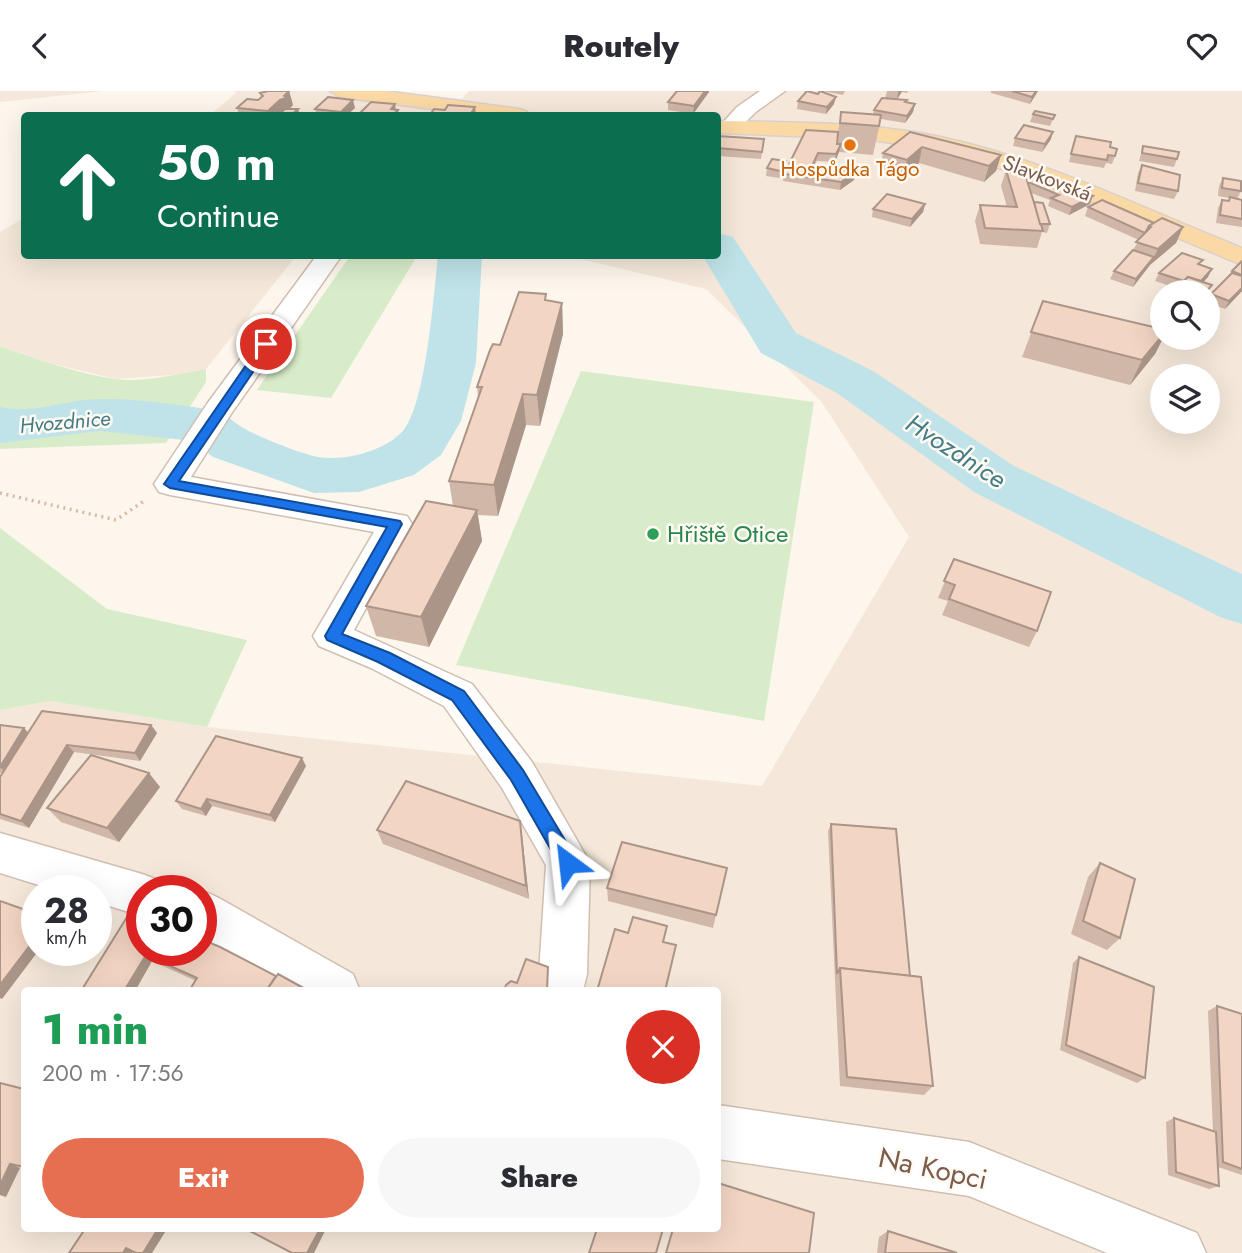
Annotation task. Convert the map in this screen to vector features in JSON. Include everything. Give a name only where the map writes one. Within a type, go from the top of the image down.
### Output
[{"type":"main road","points":[[340,91],[435,111],[456,112]]},
{"type":"main road","name":"Slavkovská","points":[[723,127],[868,133],[977,152],[1043,174],[1242,257]]},
{"type":"street","points":[[723,127],[775,91]]},
{"type":"street","points":[[327,259],[218,411],[170,484],[396,524],[332,636],[384,658],[458,695],[517,775],[568,863],[563,974],[559,987]]},
{"type":"street","points":[[0,853],[126,890]]},
{"type":"street","points":[[217,921],[329,987]]},
{"type":"street","name":"Na Kopci","points":[[721,1132],[969,1169],[1178,1253]]},
{"type":"path","points":[[0,493],[116,520],[170,484]]},
{"type":"shaded area","points":[[0,91],[103,91],[0,102]]},
{"type":"shaded area","points":[[233,91],[389,91],[462,99],[469,91],[1242,91],[1242,1253],[0,1253],[0,710],[50,701],[207,727],[762,786],[909,537],[821,401],[706,289],[581,259],[721,259],[721,112],[214,112],[237,92]]},
{"type":"shaded area","points":[[21,220],[21,259],[294,259],[206,369],[173,375],[116,379],[53,364],[0,346],[0,232]]},
{"type":"green space","points":[[348,259],[415,259],[331,398],[257,390]]},
{"type":"green space","points":[[0,346],[42,361],[115,379],[149,379],[206,369],[206,382],[166,443],[0,449]]},
{"type":"green space","name":"Hřiště Otice","points":[[581,371],[814,402],[764,721],[456,665]]},
{"type":"green space","points":[[0,528],[107,609],[247,640],[207,727],[50,701],[0,710]]},
{"type":"building","points":[[289,91],[284,96],[286,98],[268,111],[237,108],[247,99],[258,100],[263,96],[260,93]]},
{"type":"building","points":[[677,91],[705,91],[694,106],[668,102]]},
{"type":"building","points":[[807,91],[818,94],[820,91],[836,97],[827,107],[798,101]]},
{"type":"building","points":[[1012,91],[1036,91],[1032,97]]},
{"type":"building","points":[[328,97],[353,100],[341,112],[315,109]]},
{"type":"building","points":[[882,98],[907,100],[905,102],[915,104],[907,116],[874,110]]},
{"type":"building","points":[[371,102],[395,104],[391,109],[398,110],[396,112],[361,112]]},
{"type":"building","points":[[448,105],[475,107],[472,112],[432,112],[434,109],[445,110]]},
{"type":"building","points":[[285,109],[298,109],[294,112],[282,112]]},
{"type":"building","points":[[1035,111],[1055,115],[1053,119],[1033,114]]},
{"type":"building","points":[[841,112],[881,115],[879,126],[840,123]]},
{"type":"building","points":[[1024,125],[1053,132],[1045,144],[1015,138]]},
{"type":"building","points":[[806,130],[838,132],[837,144],[841,144],[836,154],[818,153],[812,166],[856,172],[841,182],[784,174]]},
{"type":"building","points":[[910,132],[1001,155],[989,166],[922,147],[907,160],[883,153]]},
{"type":"building","points":[[721,136],[764,139],[762,152],[721,148]]},
{"type":"building","points":[[1076,136],[1111,142],[1110,147],[1117,149],[1115,156],[1108,155],[1107,160],[1071,154]]},
{"type":"building","points":[[1143,146],[1179,152],[1177,159],[1142,153]]},
{"type":"building","points":[[772,159],[786,161],[780,171],[767,168]]},
{"type":"building","points":[[1142,165],[1180,175],[1178,191],[1138,183]]},
{"type":"building","points":[[1006,170],[1024,171],[1043,231],[985,228],[980,205],[1017,207]]},
{"type":"building","points":[[1036,174],[1093,196],[1072,207],[1051,198],[1059,195],[1028,182],[1027,179]]},
{"type":"building","points":[[1223,178],[1241,181],[1241,191],[1222,188]]},
{"type":"building","points":[[887,194],[925,204],[912,219],[873,209]]},
{"type":"building","points":[[1230,197],[1242,200],[1242,219],[1220,215],[1222,200],[1229,201]]},
{"type":"building","points":[[1102,200],[1154,223],[1145,233],[1088,207]]},
{"type":"building","points":[[1034,202],[1043,203],[1050,224],[1040,224]]},
{"type":"building","points":[[1162,218],[1183,227],[1158,249],[1136,242],[1151,227],[1149,226]]},
{"type":"building","points":[[1133,250],[1154,257],[1136,279],[1114,271]]},
{"type":"building","points":[[1182,253],[1203,260],[1198,264],[1212,269],[1202,280],[1188,277],[1181,280],[1159,273]]},
{"type":"building","points":[[1242,261],[1242,275],[1232,271]]},
{"type":"building","points":[[1232,273],[1242,276],[1242,288],[1229,301],[1220,298],[1220,285]]},
{"type":"building","points":[[519,292],[546,294],[545,300],[562,303],[537,395],[523,394],[494,485],[449,481],[482,387],[477,387],[490,350],[493,344],[500,345]]},
{"type":"building","points":[[1043,301],[1150,326],[1150,350],[1142,360],[1031,332]]},
{"type":"building","points":[[426,501],[477,510],[421,617],[366,606]]},
{"type":"building","points":[[954,559],[1051,592],[1037,631],[949,599],[955,585],[944,581]]},
{"type":"building","points":[[42,711],[151,725],[135,753],[67,745],[21,821],[0,814],[0,777]]},
{"type":"building","points":[[0,725],[24,728],[0,767]]},
{"type":"building","points":[[216,736],[302,758],[270,815],[207,799],[201,809],[176,801]]},
{"type":"building","points":[[91,755],[149,773],[107,828],[47,808]]},
{"type":"building","points":[[406,781],[520,821],[526,886],[377,830]]},
{"type":"building","points":[[831,824],[896,829],[910,976],[840,968],[837,974]]},
{"type":"building","points":[[622,842],[727,868],[716,915],[607,888]]},
{"type":"building","points":[[1100,863],[1135,879],[1120,938],[1083,921]]},
{"type":"building","points":[[0,901],[21,908],[21,957],[0,985]]},
{"type":"building","points":[[633,917],[667,926],[663,942],[676,945],[666,987],[598,987],[615,929],[628,933]]},
{"type":"building","points":[[126,919],[126,966],[139,966],[126,987],[83,987],[97,966],[112,966],[112,941]]},
{"type":"building","points":[[217,946],[276,976],[269,987],[191,987],[197,978],[170,966],[217,966]]},
{"type":"building","points":[[1079,957],[1154,987],[1145,1078],[1066,1045]]},
{"type":"building","points":[[526,959],[548,967],[547,987],[505,987],[511,981],[517,983]]},
{"type":"building","points":[[840,968],[921,977],[933,1086],[847,1077]]},
{"type":"building","points":[[278,974],[302,987],[269,987]]},
{"type":"building","points":[[1217,1006],[1242,1014],[1242,1169],[1223,1162]]},
{"type":"building","points":[[0,1083],[21,1088],[21,1166],[10,1164],[0,1185]]},
{"type":"building","points":[[1174,1118],[1216,1132],[1219,1186],[1176,1172]]},
{"type":"building","points":[[721,1184],[814,1213],[809,1253],[666,1253],[672,1232],[721,1232]]},
{"type":"building","points":[[888,1231],[957,1253],[885,1253]]},
{"type":"building","points":[[83,1232],[156,1232],[143,1253],[126,1248],[123,1253],[69,1253]]},
{"type":"building","points":[[252,1232],[318,1232],[307,1253],[292,1253]]},
{"type":"building","points":[[596,1232],[662,1232],[656,1253],[589,1253]]},
{"type":"waterway","name":"Hvozdnice","points":[[721,251],[778,343],[855,382],[994,479],[1242,601]]},
{"type":"waterway","name":"Hvozdnice","points":[[0,423],[5,428],[100,415],[208,426],[232,445],[314,475],[359,474],[395,462],[422,443],[435,421],[451,363],[460,259]]},
{"type":"place","name":"Hospůdka Tágo","points":[[850,145]]},
{"type":"place","name":"Hřiště Otice","points":[[653,534]]},
{"type":"route","points":[[266,344],[170,484],[396,524],[332,636],[384,658],[458,695],[517,775],[568,863]]}]
